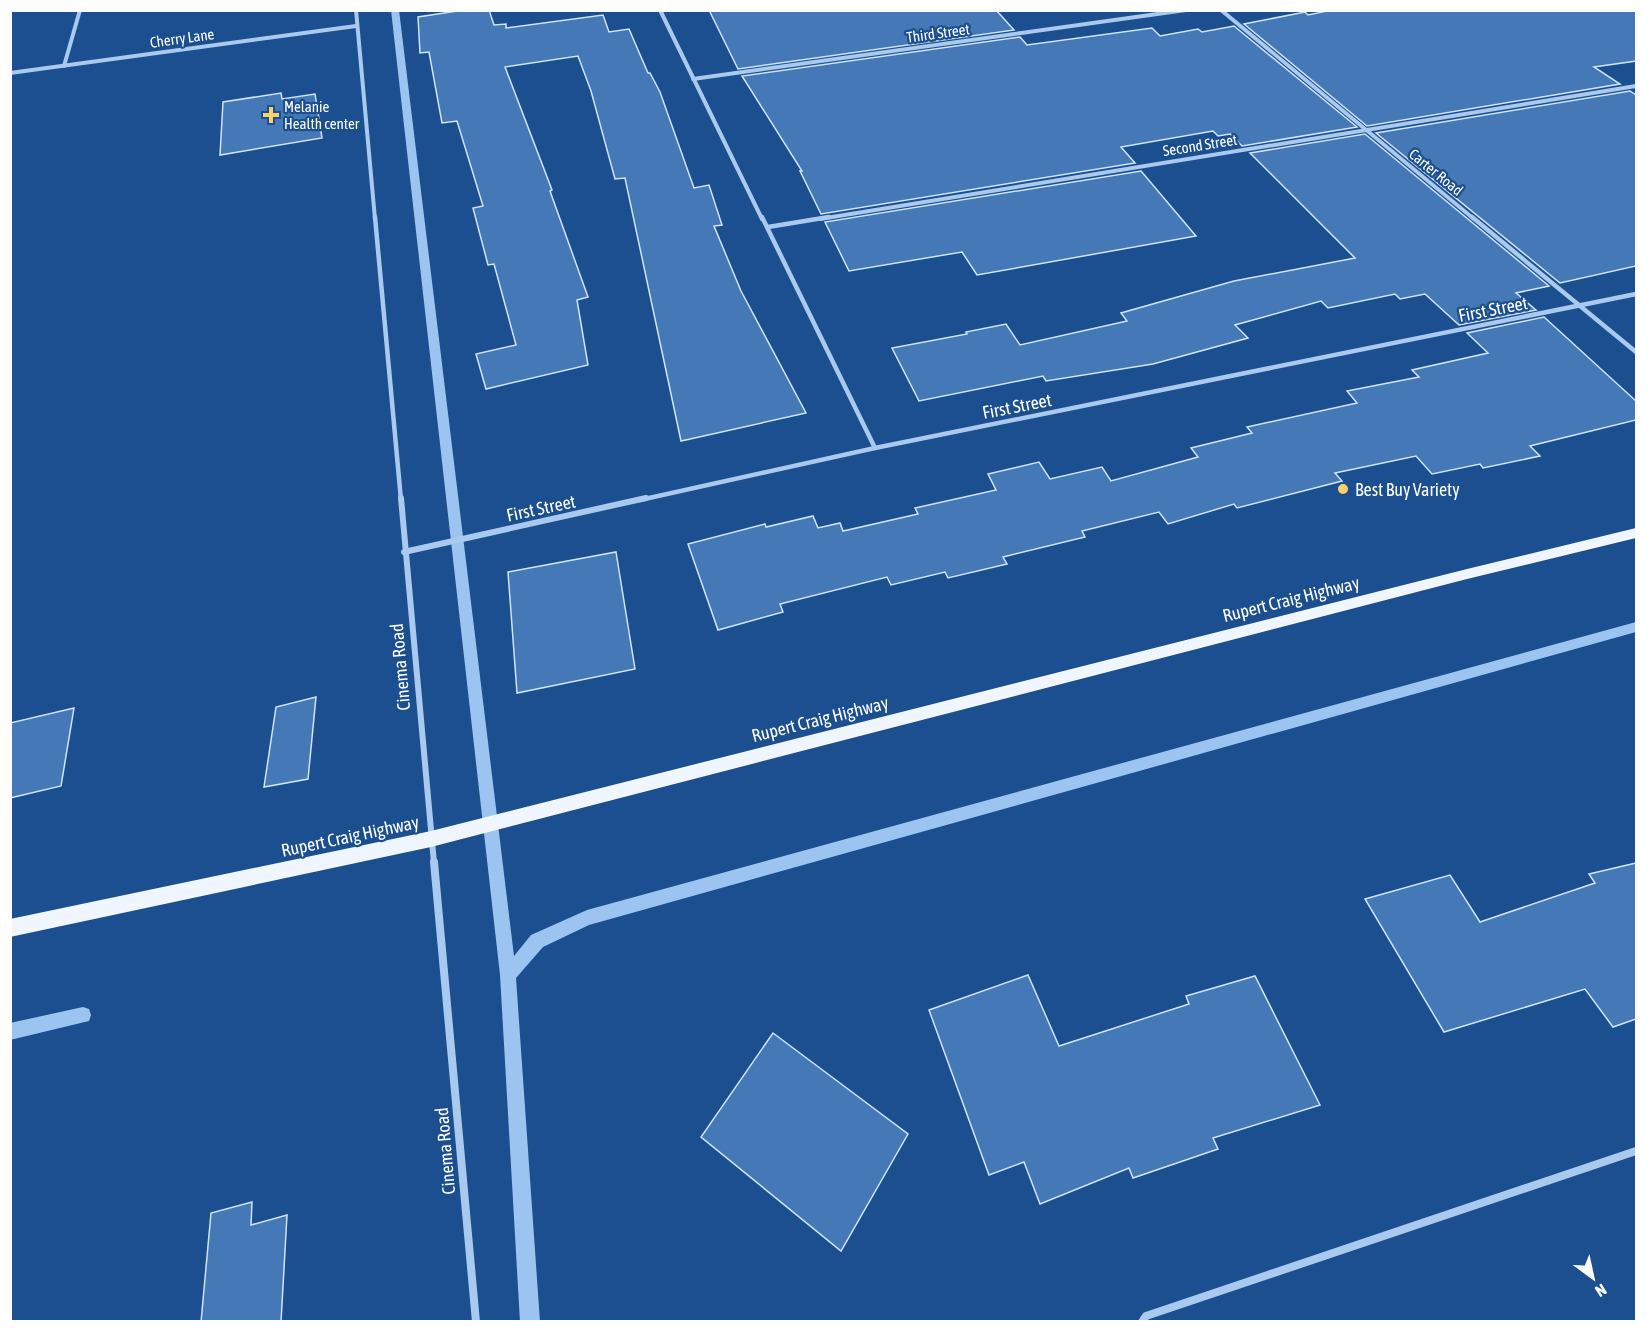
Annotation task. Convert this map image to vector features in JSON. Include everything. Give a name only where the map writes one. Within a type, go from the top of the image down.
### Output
[{"type":"main road","name":"Rupert Craig Highway","points":[[10,928],[431,839],[1455,577],[1636,533]]},
{"type":"street","points":[[64,66],[80,10]]},
{"type":"street","name":"Cinema Road","points":[[356,10],[476,1322]]},
{"type":"street","points":[[660,10],[875,448]]},
{"type":"street","name":"Third Street","points":[[693,79],[1186,10]]},
{"type":"street","name":"Carter Road","points":[[1221,10],[1636,352]]},
{"type":"street","name":"Cherry Lane","points":[[10,73],[356,26]]},
{"type":"street","name":"Second Street","points":[[768,227],[1636,86]]},
{"type":"street","name":"First Street","points":[[404,552],[875,448],[1636,294]]},
{"type":"street","points":[[1142,1322],[1146,1316],[1636,1151]]},
{"type":"building","points":[[464,10],[489,10],[494,25],[506,24],[506,28],[603,15],[609,32],[629,29],[648,73],[660,92],[694,188],[709,185],[722,225],[714,226],[741,291],[806,413],[681,441],[625,178],[615,179],[591,91],[578,56],[505,67],[552,190],[550,191],[588,297],[577,300],[588,365],[486,389],[476,354],[516,345],[494,264],[488,265],[473,208],[483,206],[457,121],[442,123],[429,52],[420,53],[418,17]]},
{"type":"building","points":[[709,10],[996,10],[1014,30],[738,69]]},
{"type":"building","points":[[1332,10],[1636,10],[1636,61],[1594,67],[1620,84],[1367,126],[1244,24],[1305,12],[1308,15]]},
{"type":"building","points":[[1234,26],[1357,127],[1242,146],[1230,134],[1218,136],[1213,131],[1121,147],[1135,163],[821,214],[800,171],[802,171],[742,76],[1020,37],[1027,45],[1152,28],[1160,36],[1198,29],[1202,32]]},
{"type":"building","points":[[1630,91],[1636,95],[1636,266],[1560,283],[1376,133]]},
{"type":"building","points":[[281,93],[282,99],[315,94],[322,138],[220,155],[223,102]]},
{"type":"building","points":[[1365,134],[1549,286],[1516,293],[1536,310],[1459,325],[1425,294],[1400,299],[1395,294],[1328,308],[1321,301],[1235,325],[1248,338],[1153,364],[1046,381],[1043,376],[919,401],[892,348],[1006,324],[1020,345],[1127,321],[1121,313],[1234,281],[1355,258],[1250,153]]},
{"type":"building","points":[[1141,171],[1196,236],[977,275],[962,252],[849,271],[825,222]]},
{"type":"building","points":[[1544,317],[1636,401],[1636,420],[1530,446],[1540,456],[1483,468],[1480,464],[1432,474],[1416,456],[1335,473],[1342,481],[1237,508],[1234,504],[1168,524],[1159,512],[1082,531],[1085,537],[1003,557],[1007,564],[948,578],[945,572],[891,585],[887,577],[780,604],[783,612],[718,630],[688,544],[765,524],[766,527],[813,516],[818,528],[840,523],[843,531],[918,514],[915,508],[996,490],[988,474],[1039,462],[1050,479],[1102,467],[1111,481],[1198,457],[1191,448],[1252,433],[1247,427],[1357,403],[1347,391],[1419,377],[1412,370],[1488,353],[1467,333]]},
{"type":"building","points":[[616,552],[635,669],[517,693],[508,572]]},
{"type":"building","points":[[316,697],[308,779],[264,787],[276,707]]},
{"type":"building","points":[[74,708],[61,786],[10,798],[10,723]]},
{"type":"building","points":[[1636,863],[1636,1019],[1613,1027],[1585,989],[1444,1032],[1365,899],[1450,875],[1480,922],[1595,883],[1589,874]]},
{"type":"building","points":[[1028,975],[1059,1046],[1189,1004],[1186,996],[1255,976],[1320,1105],[1213,1138],[1218,1149],[1133,1178],[1129,1168],[1040,1204],[1024,1162],[989,1175],[929,1010]]},
{"type":"building","points":[[773,1033],[908,1134],[841,1251],[701,1137]]},
{"type":"building","points":[[252,1202],[251,1225],[287,1215],[281,1322],[201,1322],[211,1213]]},
{"type":"waterway","points":[[395,10],[508,975]]},
{"type":"waterway","points":[[508,975],[537,941],[587,918],[1636,627]]},
{"type":"waterway","points":[[508,975],[530,1322]]},
{"type":"waterway","points":[[10,1032],[83,1015]]},
{"type":"place","name":"Melanie Health center","points":[[271,115]]},
{"type":"place","name":"Best Buy Variety","points":[[1343,489]]}]
